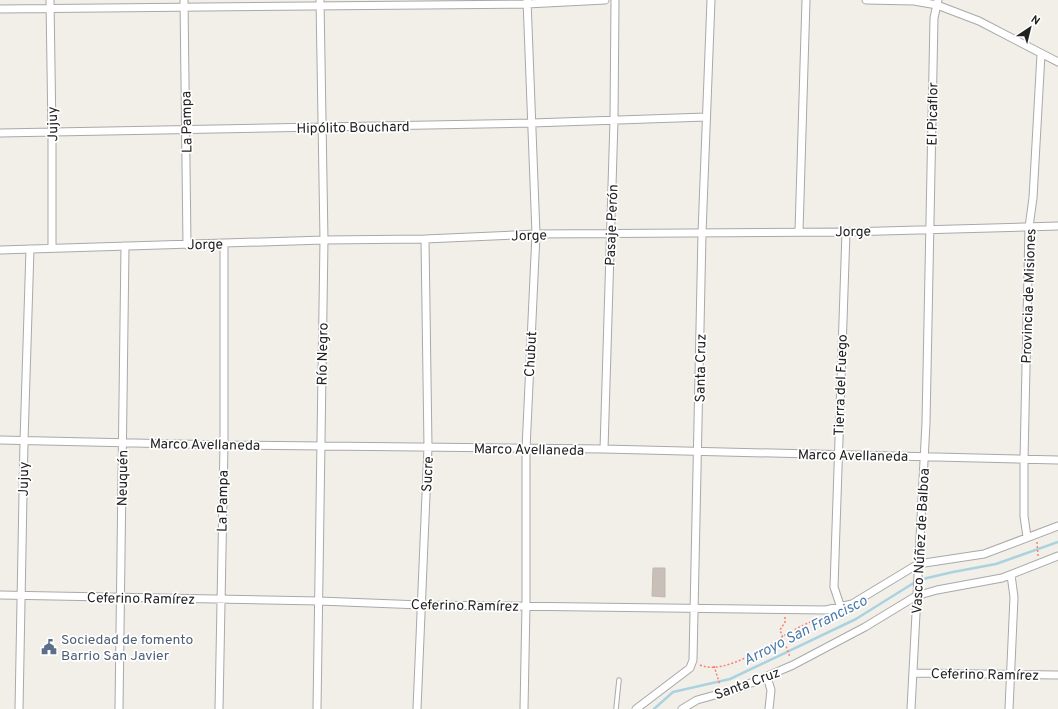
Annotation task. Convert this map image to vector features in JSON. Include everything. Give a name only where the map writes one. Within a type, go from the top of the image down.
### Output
[{"type":"street","name":"Jujuy","points":[[50,0],[52,248]]},
{"type":"street","points":[[0,9],[50,9],[184,3],[527,2],[605,0]]},
{"type":"street","name":"Pasaje Perón","points":[[604,449],[614,120],[615,0]]},
{"type":"street","name":"Santa Cruz","points":[[636,709],[690,668],[693,660],[702,233],[711,0]]},
{"type":"street","points":[[799,231],[806,0]]},
{"type":"street","points":[[866,0],[937,3],[992,27],[1058,62]]},
{"type":"street","name":"Río Negro","points":[[317,709],[324,240],[320,2]]},
{"type":"street","name":"Chubut","points":[[524,709],[526,606],[526,449],[536,234],[527,2]]},
{"type":"street","name":"La Pampa","points":[[184,3],[187,245]]},
{"type":"street","name":"El Picaflor","points":[[930,228],[934,18],[937,3]]},
{"type":"street","name":"Provincia de Misiones","points":[[1027,537],[1024,516],[1024,460],[1029,227],[1033,198],[1041,54]]},
{"type":"street","name":"Hipólito Bouchard","points":[[0,133],[323,128],[706,117]]},
{"type":"street","name":"Jorge","points":[[0,250],[324,240],[425,239],[536,234],[799,231],[846,232],[930,228],[1058,226]]},
{"type":"street","name":"Vasco Núñez de Balboa","points":[[911,709],[916,593],[925,456],[930,228]]},
{"type":"street","name":"Tierra del Fuego","points":[[842,608],[834,587],[846,232]]},
{"type":"street","name":"Sucre","points":[[417,709],[428,447],[425,239]]},
{"type":"street","name":"La Pampa","points":[[219,709],[224,445],[224,244]]},
{"type":"street","name":"Neuquén","points":[[119,709],[125,246]]},
{"type":"street","name":"Jujuy","points":[[20,709],[24,441],[30,248]]},
{"type":"street","name":"Marco Avellaneda","points":[[0,440],[224,445],[604,449],[1058,460]]},
{"type":"street","points":[[918,567],[984,554],[1058,526]]},
{"type":"street","name":"Santa Cruz","points":[[682,709],[697,700],[767,677],[865,627],[916,593],[1011,575],[1058,556]]},
{"type":"street","name":"Ceferino Ramírez","points":[[0,595],[318,601],[421,605],[826,610],[842,608],[852,604],[918,567]]},
{"type":"street","points":[[1009,709],[1014,597],[1011,575]]},
{"type":"street","name":"Ceferino Ramírez","points":[[913,672],[1058,675]]},
{"type":"street","points":[[767,677],[771,690],[770,709]]},
{"type":"lane","points":[[616,709],[619,680]]},
{"type":"path","points":[[1038,544],[1038,555]]},
{"type":"path","points":[[785,610],[785,622],[780,630],[781,637],[790,657]]},
{"type":"path","points":[[722,693],[714,666],[737,662],[781,637],[824,616],[816,616]]},
{"type":"building","points":[[653,568],[665,568],[665,597],[652,596]]},
{"type":"waterway","name":"Arroyo San Francisco","points":[[654,709],[673,692],[730,679],[856,619],[912,584],[927,578],[996,564],[1058,542]]},
{"type":"place","name":"Sociedad de fomento Barrio San Javier","points":[[49,647]]}]
